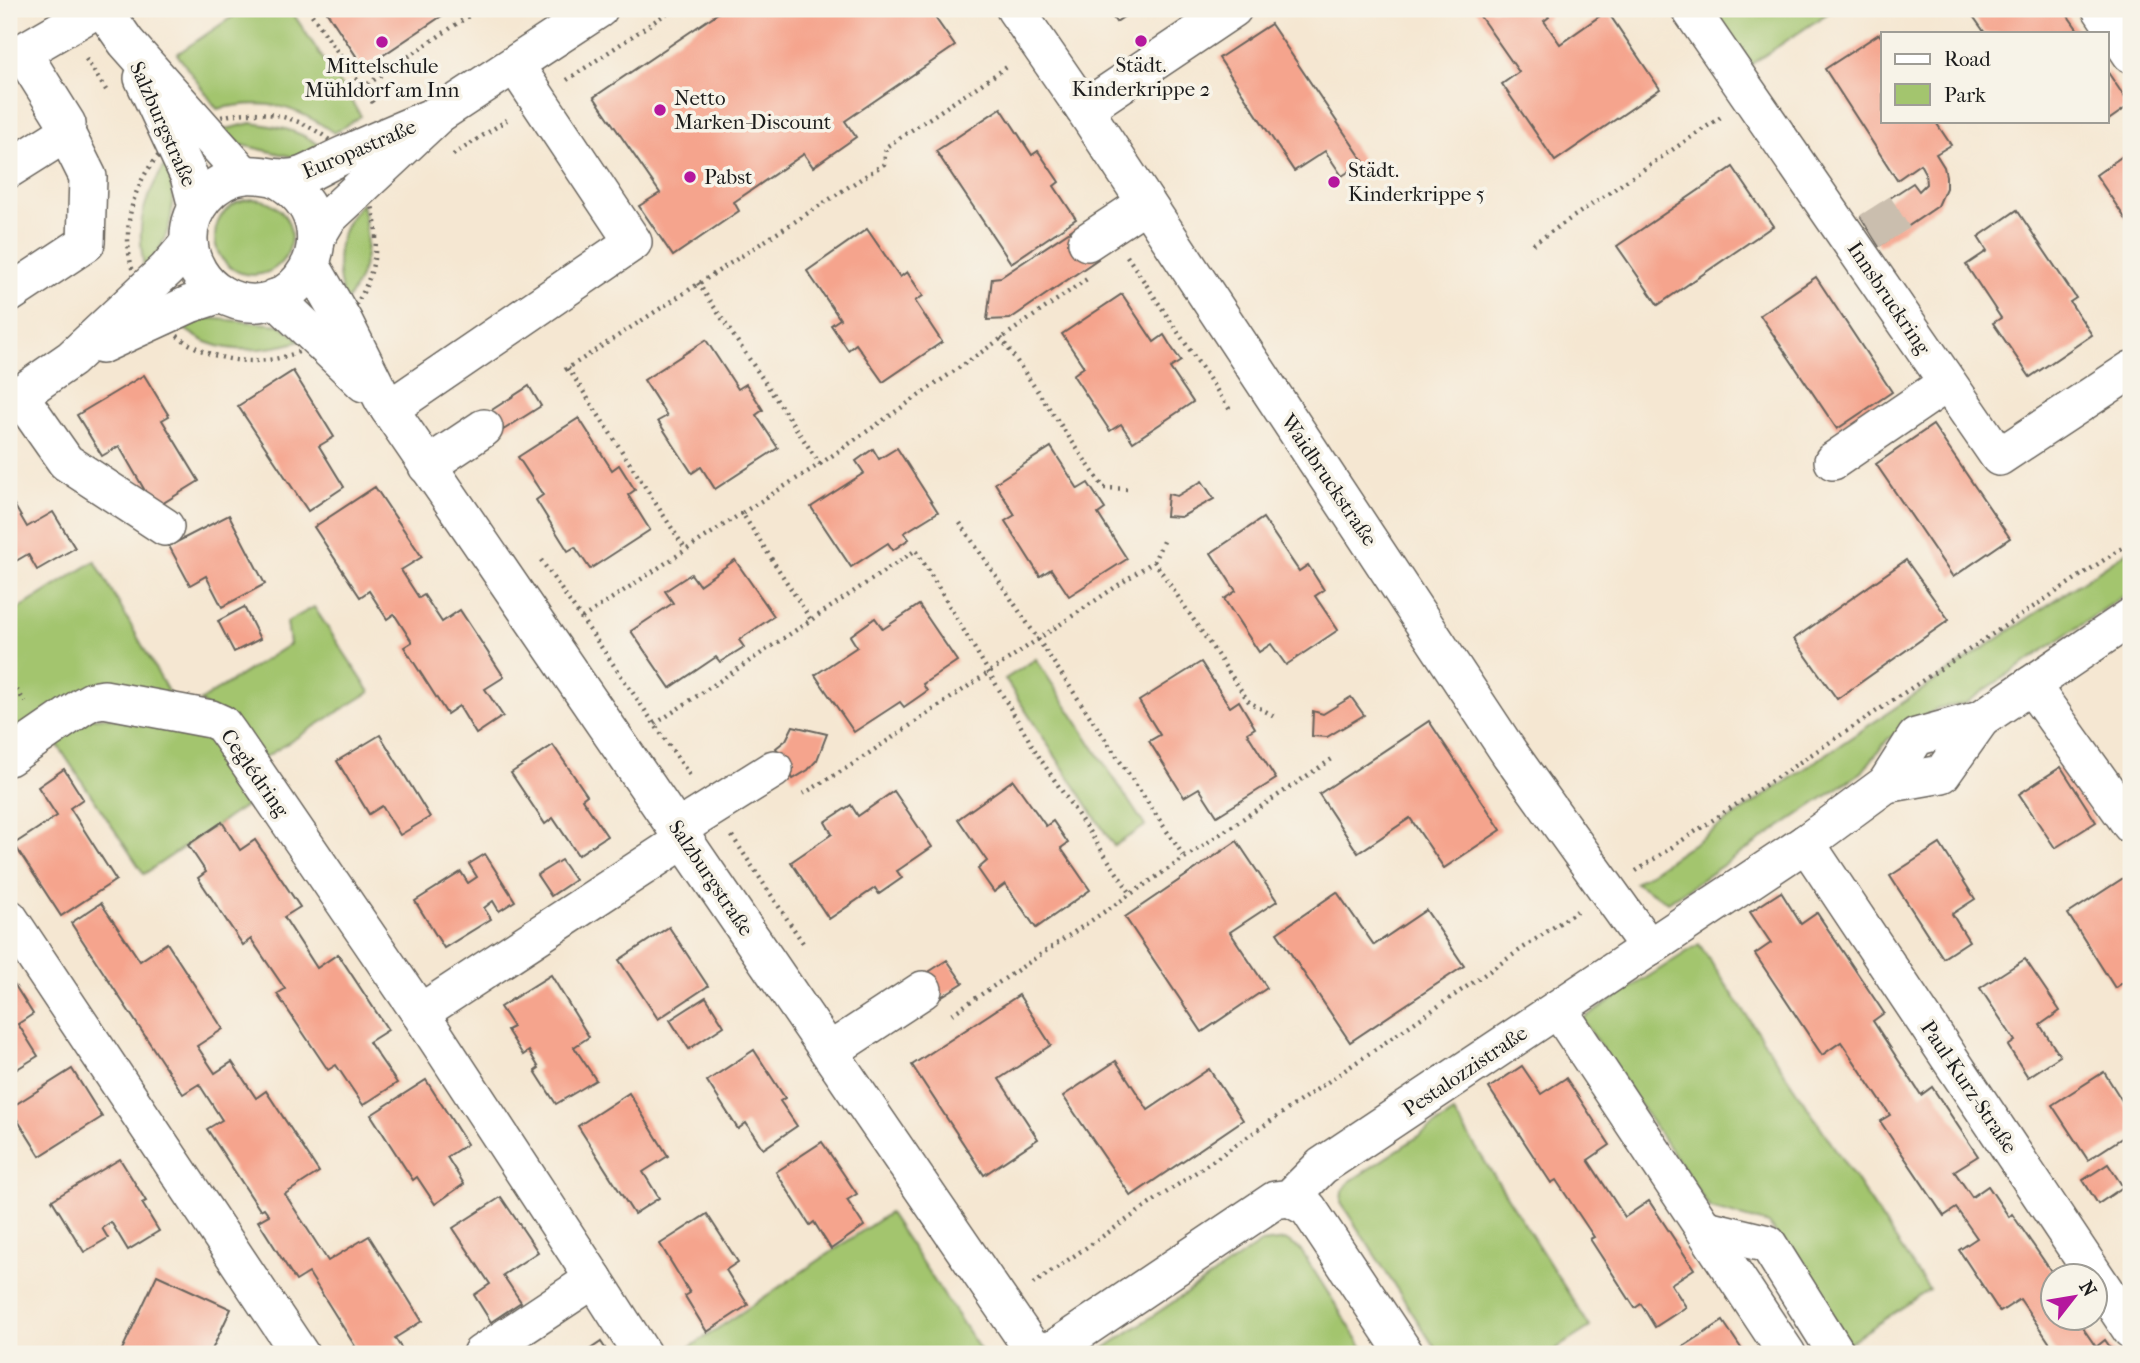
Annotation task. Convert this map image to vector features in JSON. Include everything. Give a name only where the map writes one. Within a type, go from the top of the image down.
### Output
[{"type":"street","points":[[9,294],[86,243],[88,177],[66,133],[68,124],[16,56],[97,9]]},
{"type":"street","name":"Salzburgstraße","points":[[103,9],[126,42],[168,144],[189,176],[197,207]]},
{"type":"street","name":"Europastraße","points":[[260,177],[300,176],[439,114],[599,9]]},
{"type":"street","name":"Waidbruckstraße","points":[[1015,9],[1084,109],[1510,754],[1649,948]]},
{"type":"street","points":[[1084,109],[1233,9]]},
{"type":"street","name":"Innsbruckring","points":[[1690,9],[1751,97],[1860,237],[1948,383],[1999,457],[2131,370]]},
{"type":"street","points":[[2101,9],[2131,54]]},
{"type":"street","points":[[386,405],[633,242],[515,65]]},
{"type":"street","name":"Europastraße","points":[[313,252],[328,218],[439,114]]},
{"type":"street","points":[[9,169],[66,133]]},
{"type":"street","name":"Salzburgstraße","points":[[168,144],[260,177]]},
{"type":"street","points":[[165,527],[66,462],[14,399],[149,305],[221,294],[248,302],[275,298],[290,290],[302,279],[313,252],[314,223],[301,197],[260,177],[217,186],[205,195],[197,207],[189,231],[189,243],[199,273],[221,294]]},
{"type":"street","points":[[1089,259],[1146,203]]},
{"type":"street","points":[[149,305],[167,269],[189,243]]},
{"type":"street","name":"Salzburgstraße","points":[[313,252],[332,332]]},
{"type":"street","name":"Salzburgstraße","points":[[275,298],[332,332],[386,405],[1031,1347],[1043,1353]]},
{"type":"street","points":[[1833,461],[1948,383]]},
{"type":"street","points":[[428,466],[484,428]]},
{"type":"street","name":"Pestalozzistraße","points":[[1043,1353],[1054,1349],[1275,1200],[1290,1198],[1322,1166],[1806,843],[1886,784],[1942,774],[1980,719],[2131,617]]},
{"type":"street","points":[[2031,685],[2131,825]]},
{"type":"street","name":"Ceglédring","points":[[9,757],[92,701],[104,699],[211,719],[222,724],[420,1013],[642,1354]]},
{"type":"street","points":[[420,1013],[687,843],[774,769]]},
{"type":"street","name":"Paul-Kurz-Straße","points":[[1806,843],[2131,1330]]},
{"type":"street","points":[[9,918],[300,1354]]},
{"type":"street","points":[[830,1051],[923,990]]},
{"type":"street","points":[[1558,1009],[1787,1354]]},
{"type":"street","points":[[1290,1198],[1308,1208],[1405,1354]]},
{"type":"street","points":[[1706,1230],[1768,1244],[1837,1354]]},
{"type":"street","points":[[481,1354],[594,1279]]},
{"type":"path","points":[[307,9],[374,106]]},
{"type":"path","points":[[362,88],[479,9]]},
{"type":"path","points":[[65,27],[109,94]]},
{"type":"path","points":[[686,550],[567,369],[884,164],[886,147],[1040,45]]},
{"type":"path","points":[[1533,244],[1751,97]]},
{"type":"path","points":[[234,114],[269,114],[292,119],[313,129],[345,154],[365,184],[373,207],[375,256],[364,291],[332,332],[307,350],[281,359],[254,362],[227,359],[201,351],[177,337],[149,305],[132,271],[128,248],[132,202],[140,181],[168,144],[234,114]]},
{"type":"path","points":[[1125,253],[1230,410]]},
{"type":"path","points":[[582,618],[820,464],[1001,338],[1089,259]]},
{"type":"path","points":[[698,283],[820,464]]},
{"type":"path","points":[[1001,338],[1104,488],[1130,489]]},
{"type":"path","points":[[742,513],[811,620]]},
{"type":"path","points":[[960,523],[1185,858]]},
{"type":"path","points":[[791,801],[850,766],[1154,561],[1165,537]]},
{"type":"path","points":[[1002,1304],[1608,890],[2131,542]]},
{"type":"path","points":[[655,724],[916,550],[1041,760],[1131,894]]},
{"type":"path","points":[[1154,561],[1250,702],[1274,716]]},
{"type":"path","points":[[947,1017],[1335,757]]},
{"type":"path","points":[[687,843],[733,837]]},
{"type":"green space","points":[[244,9],[290,9],[361,116],[334,133],[306,116],[279,106],[250,104],[217,109],[177,54]]},
{"type":"green space","points":[[1706,9],[1834,9],[1744,69]]},
{"type":"green space","points":[[251,123],[292,131],[328,151],[306,160],[242,145],[222,130]]},
{"type":"green space","points":[[168,160],[172,192],[171,219],[162,244],[145,272],[141,240],[143,213],[152,188]]},
{"type":"green space","points":[[253,199],[267,202],[280,210],[288,223],[291,237],[288,251],[280,264],[267,272],[253,275],[239,272],[226,264],[218,251],[215,237],[218,223],[226,210],[239,202]]},
{"type":"green space","points":[[362,203],[366,255],[359,279],[345,303],[338,263],[341,238]]},
{"type":"green space","points":[[208,318],[280,325],[301,341],[267,348],[231,348],[205,342],[181,327]]},
{"type":"green space","points":[[2131,549],[2131,591],[1964,704],[1938,708],[1888,739],[1862,772],[1668,902],[1635,883]]},
{"type":"green space","points":[[95,561],[170,695],[9,736],[9,615]]},
{"type":"green space","points":[[314,607],[370,692],[262,759],[200,701],[290,644],[287,622]]},
{"type":"green space","points":[[1036,659],[1145,826],[1114,846],[1005,679]]},
{"type":"green space","points":[[103,717],[203,733],[212,739],[251,802],[144,874],[55,741],[92,718]]},
{"type":"green space","points":[[1699,944],[1929,1290],[1848,1343],[1769,1224],[1710,1208],[1582,1019]]},
{"type":"green space","points":[[1454,1113],[1590,1327],[1548,1354],[1439,1354],[1341,1203],[1342,1191],[1349,1182]]},
{"type":"green space","points":[[889,1213],[983,1354],[680,1354]]},
{"type":"green space","points":[[1285,1240],[1300,1249],[1367,1354],[1096,1354],[1261,1243]]},
{"type":"building","points":[[325,9],[452,9],[364,68]]},
{"type":"building","points":[[724,9],[929,9],[955,46],[845,121],[856,137],[813,167],[804,154],[734,202],[739,211],[673,256],[639,206],[660,193],[594,97]]},
{"type":"building","points":[[1107,9],[1135,9],[1116,22]]},
{"type":"building","points":[[1475,9],[1543,9],[1549,17],[1544,21],[1560,44],[1607,11],[1660,89],[1555,161],[1502,84],[1519,72]]},
{"type":"building","points":[[1968,9],[2063,9],[2079,32],[1984,32]]},
{"type":"building","points":[[1271,24],[1364,162],[1342,176],[1325,151],[1294,171],[1219,58]]},
{"type":"building","points":[[1879,34],[1881,122],[1936,122],[1951,145],[1936,154],[1946,176],[1946,188],[1938,206],[1879,246],[1861,217],[1913,183],[1919,191],[1926,184],[1925,173],[1920,164],[1897,180],[1825,69]]},
{"type":"building","points":[[2108,72],[2130,105],[2108,120]]},
{"type":"building","points":[[1001,108],[1032,155],[1038,151],[1059,182],[1054,186],[1076,219],[1011,263],[936,151]]},
{"type":"building","points":[[2131,150],[2131,227],[2096,175]]},
{"type":"building","points":[[1733,167],[1773,226],[1658,305],[1617,246]]},
{"type":"building","points":[[2017,210],[2076,298],[2070,302],[2092,335],[2030,377],[1993,323],[2001,318],[1966,265],[1987,251],[1978,237]]},
{"type":"building","points":[[1076,227],[1098,259],[1010,319],[987,320],[992,278],[1001,277]]},
{"type":"building","points":[[867,229],[900,277],[907,272],[923,296],[915,301],[942,342],[883,382],[856,344],[848,350],[831,325],[840,319],[807,271]]},
{"type":"building","points":[[1816,277],[1892,392],[1837,429],[1760,315]]},
{"type":"building","points":[[1122,294],[1154,342],[1164,335],[1181,361],[1170,368],[1193,402],[1133,442],[1121,424],[1110,431],[1073,375],[1084,367],[1062,334]]},
{"type":"building","points":[[706,340],[738,389],[746,384],[763,410],[756,415],[778,448],[715,489],[701,467],[692,473],[658,421],[667,416],[644,380]]},
{"type":"building","points":[[293,371],[334,437],[319,446],[344,487],[308,511],[238,406]]},
{"type":"building","points":[[144,375],[169,416],[162,420],[199,481],[155,508],[119,446],[102,456],[77,415]]},
{"type":"building","points":[[529,386],[541,406],[497,434],[484,415]]},
{"type":"building","points":[[579,418],[612,470],[619,465],[635,490],[628,495],[650,530],[590,569],[575,547],[568,551],[536,500],[543,495],[518,457]]},
{"type":"building","points":[[1933,425],[2010,538],[1953,577],[1876,464]]},
{"type":"building","points":[[1051,447],[1078,489],[1088,483],[1105,509],[1098,514],[1127,559],[1069,596],[1051,569],[1040,576],[1005,521],[1015,515],[995,483]]},
{"type":"building","points":[[897,448],[938,512],[904,533],[909,539],[893,550],[888,543],[851,567],[811,507],[864,473],[856,461],[873,449],[879,459]]},
{"type":"building","points":[[1202,481],[1214,499],[1181,517],[1166,516],[1168,494],[1177,496]]},
{"type":"building","points":[[375,487],[422,557],[401,570],[419,598],[424,595],[442,622],[460,610],[504,677],[485,689],[503,716],[476,734],[459,706],[447,714],[404,647],[412,642],[394,614],[387,619],[369,591],[360,597],[314,527]]},
{"type":"building","points":[[9,496],[27,527],[53,512],[75,548],[37,570],[28,554],[9,565]]},
{"type":"building","points":[[229,515],[265,584],[222,607],[206,576],[190,585],[169,546]]},
{"type":"building","points":[[1263,518],[1299,571],[1308,565],[1324,590],[1315,596],[1338,630],[1286,665],[1271,644],[1259,652],[1224,599],[1236,591],[1211,553]]},
{"type":"building","points":[[735,560],[774,616],[739,640],[744,647],[720,662],[716,657],[670,688],[631,631],[673,603],[665,591],[691,574],[699,585]]},
{"type":"building","points":[[1906,560],[1949,620],[1837,699],[1794,639]]},
{"type":"building","points":[[919,605],[957,661],[923,684],[927,691],[904,707],[900,702],[854,732],[815,675],[857,647],[850,636],[875,618],[883,629]]},
{"type":"building","points":[[244,607],[260,639],[234,652],[218,621]]},
{"type":"building","points":[[1201,662],[1230,707],[1239,701],[1255,728],[1247,733],[1276,779],[1217,816],[1199,788],[1184,797],[1149,741],[1160,735],[1139,701]]},
{"type":"building","points":[[1351,697],[1364,715],[1327,737],[1312,736],[1313,711],[1323,714]]},
{"type":"building","points":[[1429,721],[1501,830],[1444,868],[1410,818],[1358,853],[1319,794]]},
{"type":"building","points":[[793,726],[827,734],[817,760],[808,770],[793,779],[776,748],[786,740]]},
{"type":"building","points":[[380,735],[430,817],[400,835],[382,806],[369,814],[337,761]]},
{"type":"building","points":[[553,745],[587,795],[582,799],[607,836],[578,855],[553,818],[545,824],[511,773]]},
{"type":"building","points":[[2061,767],[2096,822],[2055,848],[2019,794]]},
{"type":"building","points":[[64,769],[83,799],[70,808],[116,880],[61,916],[14,844],[57,816],[38,787]]},
{"type":"building","points":[[1013,780],[1046,826],[1053,821],[1068,843],[1061,848],[1090,890],[1036,928],[1005,884],[994,892],[978,869],[987,861],[958,819]]},
{"type":"building","points":[[894,791],[932,847],[897,871],[902,878],[879,894],[875,888],[829,919],[791,862],[832,834],[825,822],[851,805],[858,816]]},
{"type":"building","points":[[222,822],[240,850],[255,840],[300,907],[284,917],[317,968],[338,954],[388,1030],[369,1042],[397,1083],[363,1105],[336,1065],[328,1070],[277,994],[285,989],[251,939],[243,945],[198,878],[206,872],[188,845]]},
{"type":"building","points":[[1237,841],[1277,901],[1230,932],[1267,988],[1202,1032],[1125,917]]},
{"type":"building","points":[[1940,844],[1975,899],[1952,914],[1969,941],[1943,958],[1890,876]]},
{"type":"building","points":[[485,854],[515,901],[499,911],[493,901],[484,908],[491,919],[444,948],[415,901],[461,872],[468,883],[477,877],[469,864]]},
{"type":"building","points":[[561,860],[575,880],[551,896],[537,875]]},
{"type":"building","points":[[2125,877],[2131,887],[2131,977],[2115,988],[2068,914]]},
{"type":"building","points":[[1337,892],[1374,945],[1426,910],[1464,966],[1350,1042],[1277,933]]},
{"type":"building","points":[[1781,892],[1801,924],[1817,913],[1884,1013],[1873,1021],[1921,1095],[1932,1087],[1978,1156],[1954,1171],[1972,1197],[1988,1186],[2009,1217],[2012,1214],[2045,1262],[2038,1262],[2038,1326],[2020,1299],[2000,1312],[1959,1250],[1977,1238],[1956,1208],[1944,1216],[1880,1121],[1890,1115],[1841,1042],[1822,1055],[1755,954],[1771,943],[1750,912]]},
{"type":"building","points":[[101,903],[140,961],[167,943],[223,1029],[197,1046],[215,1073],[232,1062],[256,1098],[266,1091],[319,1172],[285,1194],[328,1261],[369,1236],[422,1321],[395,1338],[405,1354],[360,1354],[309,1273],[296,1281],[258,1221],[269,1215],[264,1208],[260,1210],[207,1129],[222,1120],[199,1084],[183,1094],[71,923]]},
{"type":"building","points":[[669,927],[708,986],[658,1019],[619,960]]},
{"type":"building","points":[[2025,959],[2060,1011],[2040,1025],[2060,1056],[2028,1077],[2008,1046],[2015,1041],[1980,988]]},
{"type":"building","points":[[947,960],[963,983],[939,998],[924,975]]},
{"type":"building","points":[[551,975],[589,1037],[574,1047],[596,1080],[556,1104],[535,1071],[539,1068],[529,1051],[523,1055],[507,1030],[513,1027],[500,1007]]},
{"type":"building","points":[[9,976],[33,1014],[18,1024],[38,1056],[9,1074]]},
{"type":"building","points":[[1019,995],[1051,1045],[999,1079],[1038,1139],[984,1175],[912,1065]]},
{"type":"building","points":[[706,997],[724,1026],[689,1049],[670,1020]]},
{"type":"building","points":[[754,1050],[785,1098],[780,1101],[797,1126],[763,1149],[746,1123],[738,1129],[707,1081]]},
{"type":"building","points":[[1116,1061],[1148,1110],[1209,1069],[1243,1120],[1131,1196],[1063,1096]]},
{"type":"building","points":[[1522,1066],[1541,1094],[1566,1078],[1610,1145],[1588,1160],[1625,1217],[1649,1201],[1694,1269],[1671,1284],[1686,1307],[1655,1327],[1641,1304],[1635,1308],[1590,1239],[1594,1237],[1556,1180],[1551,1183],[1489,1088]]},
{"type":"building","points":[[72,1069],[102,1117],[40,1156],[10,1108]]},
{"type":"building","points":[[2104,1072],[2131,1115],[2131,1132],[2088,1160],[2052,1105]]},
{"type":"building","points":[[426,1080],[467,1144],[447,1157],[464,1184],[435,1204],[417,1177],[413,1180],[371,1115]]},
{"type":"building","points":[[629,1093],[668,1156],[643,1172],[659,1198],[634,1214],[578,1126]]},
{"type":"building","points":[[822,1142],[857,1194],[847,1200],[864,1226],[831,1249],[814,1222],[810,1225],[776,1172]]},
{"type":"building","points":[[120,1159],[146,1201],[142,1203],[159,1231],[128,1250],[111,1222],[102,1228],[108,1238],[84,1252],[52,1200]]},
{"type":"building","points":[[2108,1164],[2123,1187],[2098,1204],[2083,1180]]},
{"type":"building","points":[[501,1197],[538,1252],[503,1275],[521,1302],[491,1322],[474,1295],[490,1284],[453,1228]]},
{"type":"building","points":[[707,1214],[738,1262],[726,1270],[748,1305],[707,1332],[685,1296],[690,1293],[660,1244]]},
{"type":"building","points":[[157,1275],[231,1309],[210,1354],[120,1354]]},
{"type":"building","points":[[1723,1321],[1745,1354],[1672,1354]]},
{"type":"building","points":[[2042,1332],[2086,1332],[2096,1347],[2105,1340],[2115,1354],[2057,1354]]},
{"type":"building","points":[[601,1342],[609,1354],[583,1354]]},
{"type":"tunnel","points":[[1870,231],[1900,212]]},
{"type":"place","name":"Städt. Kinderkrippe 2","points":[[1141,41]]},
{"type":"place","name":"Mittelschule Mühldorf am Inn","points":[[382,42]]},
{"type":"place","name":"Netto Marken-Discount","points":[[660,110]]},
{"type":"place","name":"Pabst","points":[[690,177]]},
{"type":"place","name":"Städt. Kinderkrippe 5","points":[[1334,182]]}]
